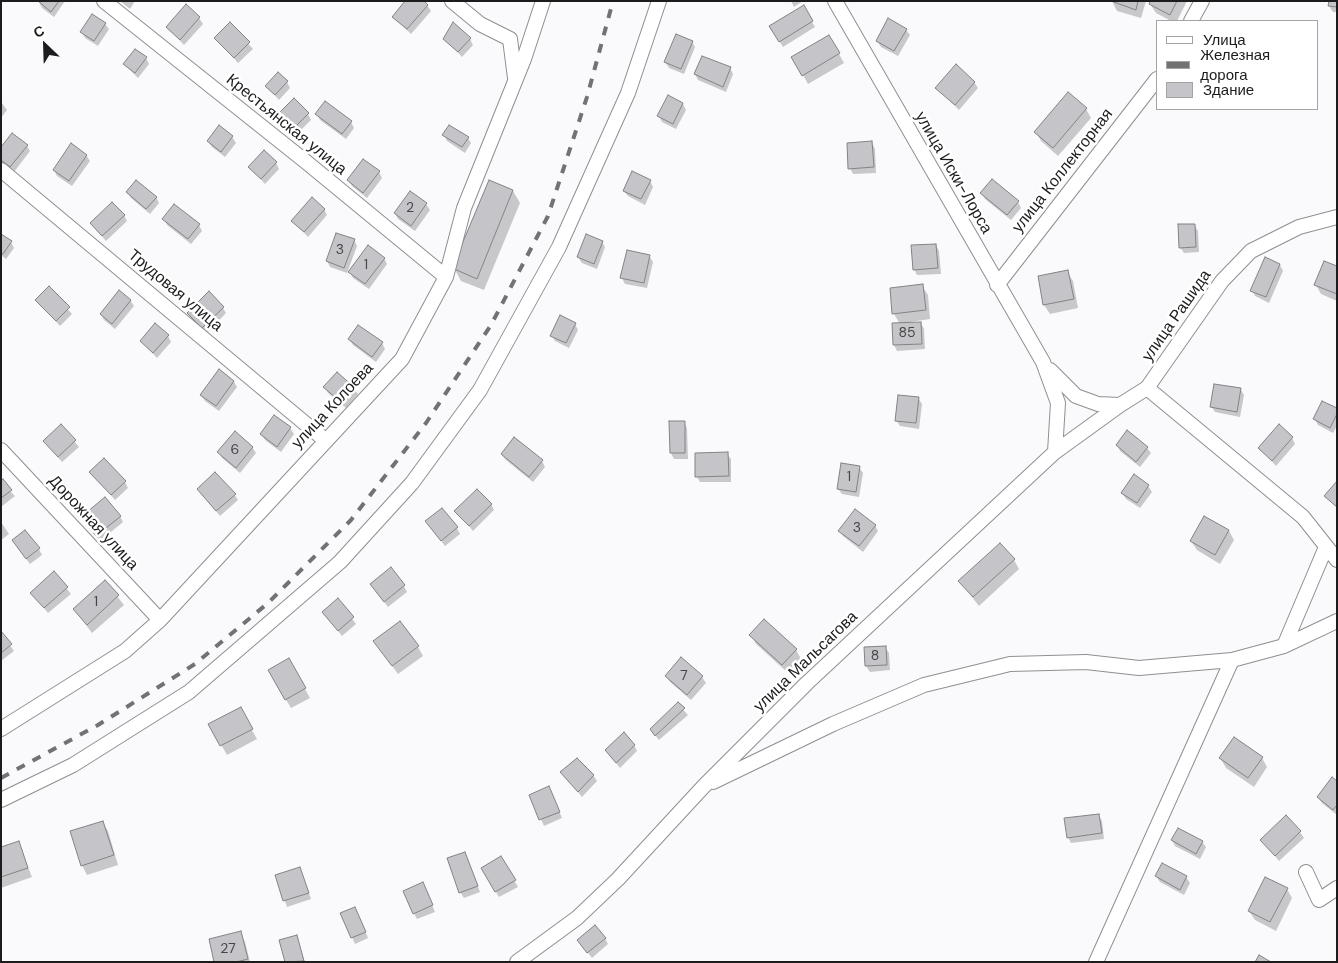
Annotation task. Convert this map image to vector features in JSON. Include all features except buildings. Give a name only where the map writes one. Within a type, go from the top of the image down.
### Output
[{"type":"street","name":"Крестьянская улица","points":[[104,1],[446,277]]},
{"type":"street","points":[[452,1],[480,24],[510,39],[515,80]]},
{"type":"street","name":"улица Колоева","points":[[1,729],[125,651],[160,620],[402,358],[446,277],[464,208],[515,80],[543,1]]},
{"type":"street","points":[[1,800],[73,765],[189,692],[340,562],[412,482],[480,390],[560,247],[628,93],[659,1]]},
{"type":"street","name":"улица Иски-Лорса","points":[[835,1],[1043,362]]},
{"type":"street","points":[[1192,20],[1202,1]]},
{"type":"street","name":"улица Коллекторная","points":[[997,285],[1156,80]]},
{"type":"street","name":"Трудовая улица","points":[[1,170],[325,440]]},
{"type":"street","name":"улица Рашида","points":[[1055,452],[1120,404],[1147,388],[1222,281],[1251,251],[1299,227],[1337,217]]},
{"type":"street","points":[[1043,362],[1076,396],[1098,404],[1120,404]]},
{"type":"street","points":[[1043,362],[1058,403],[1055,452]]},
{"type":"street","points":[[1147,388],[1303,517],[1337,560]]},
{"type":"street","name":"Дорожная улица","points":[[1,450],[160,620]]},
{"type":"street","name":"улица Мальсагова","points":[[517,962],[577,918],[618,879],[704,786],[807,683],[1055,452]]},
{"type":"street","points":[[1284,646],[1326,546]]},
{"type":"street","points":[[704,786],[833,724],[924,685],[1010,664],[1086,662],[1139,668],[1232,660],[1284,646],[1337,621]]},
{"type":"street","points":[[1096,962],[1232,660]]},
{"type":"street","points":[[1306,872],[1319,900],[1337,888]]},
{"type":"railway","points":[[1,778],[98,725],[195,664],[268,603],[351,520],[426,423],[491,325],[548,216],[587,97],[613,1]]}]
